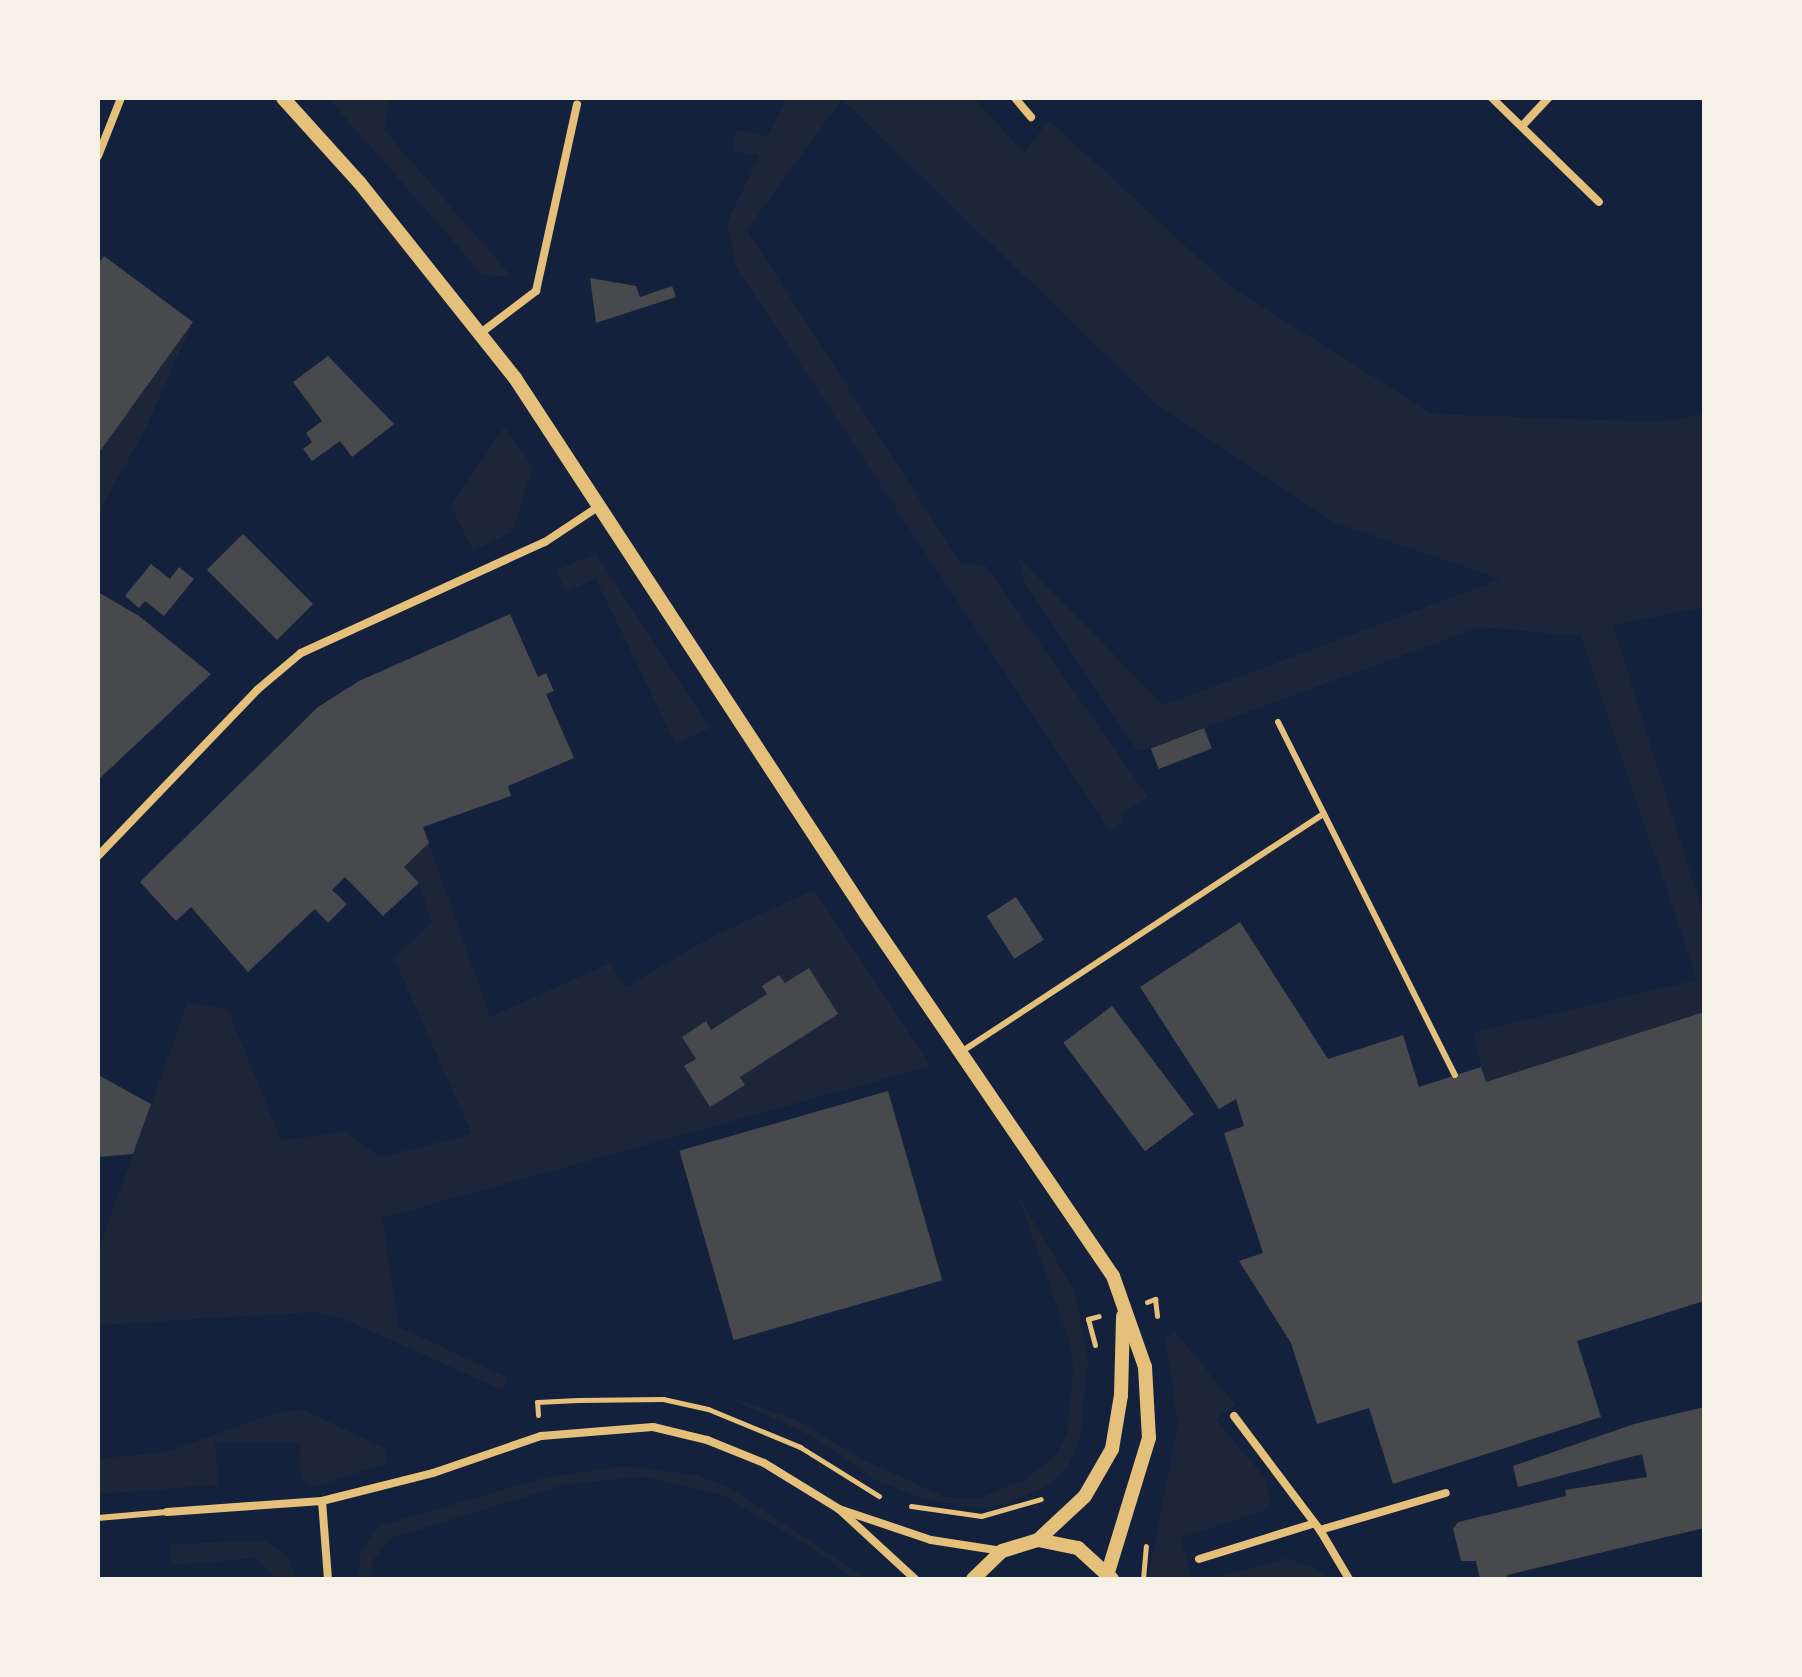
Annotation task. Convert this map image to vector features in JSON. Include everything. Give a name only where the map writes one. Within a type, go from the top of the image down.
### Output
[{"type":"street","points":[[98,156],[121,98]]},
{"type":"street","points":[[283,98],[482,332],[601,505],[961,1052],[1113,1276],[1145,1367],[1149,1438],[1110,1576],[1078,1548],[1038,1540]]},
{"type":"street","points":[[1015,98],[1031,117]]},
{"type":"street","points":[[1492,98],[1599,202]]},
{"type":"street","points":[[1523,125],[1548,98]]},
{"type":"street","points":[[482,332],[536,291],[577,104]]},
{"type":"street","points":[[98,856],[257,690],[301,653],[545,542],[601,505]]},
{"type":"street","points":[[839,1509],[931,1540],[1002,1551],[1038,1540],[1085,1496],[1112,1449],[1121,1395],[1123,1310]]},
{"type":"street","points":[[1234,1416],[1317,1526],[1349,1579]]},
{"type":"street","points":[[167,1512],[322,1501],[433,1473],[541,1436],[653,1427],[707,1440],[764,1463],[839,1509],[915,1579]]},
{"type":"street","points":[[1199,1559],[1446,1493]]},
{"type":"street","points":[[322,1501],[328,1579]]},
{"type":"street","points":[[973,1579],[1002,1551]]},
{"type":"lane","points":[[1278,722],[1455,1075]]},
{"type":"lane","points":[[961,1052],[1324,814]]},
{"type":"lane","points":[[98,1518],[167,1512]]},
{"type":"path","points":[[1096,1348],[1088,1319],[1155,1299]]},
{"type":"path","points":[[537,1402],[663,1399],[708,1409],[800,1447],[890,1502]]},
{"type":"path","points":[[903,1505],[981,1516],[1002,1514],[1046,1497]]},
{"type":"shaded area","points":[[328,98],[390,98],[384,130],[512,277],[483,275]]},
{"type":"shaded area","points":[[787,98],[974,98],[1024,153],[1049,120],[1228,285],[1432,414],[1659,422],[1704,414],[1704,607],[1613,625],[1704,917],[1704,1012],[1486,1082],[1481,1067],[1474,1032],[1697,980],[1581,636],[1480,627],[1138,752],[1025,583],[1019,558],[1164,705],[1501,579],[1335,523],[1156,404],[842,99],[747,230],[961,564],[985,565],[1148,797],[1121,815],[1124,821],[1110,831],[736,267],[727,223],[759,156],[732,151],[736,130],[768,136]]},
{"type":"shaded area","points":[[193,322],[145,430],[98,513],[98,454]]},
{"type":"shaded area","points":[[504,427],[533,467],[512,532],[473,551],[451,506]]},
{"type":"shaded area","points":[[596,554],[710,728],[675,743],[596,579],[566,592],[556,570]]},
{"type":"shaded area","points":[[429,843],[490,1017],[610,963],[626,987],[713,936],[814,890],[931,1066],[382,1218],[399,1327],[508,1378],[502,1390],[342,1318],[315,1312],[98,1325],[98,1251],[188,1002],[228,1010],[281,1140],[346,1132],[380,1157],[472,1134],[394,958],[432,923],[419,883],[404,867]]},
{"type":"shaded area","points":[[1018,1195],[1075,1292],[1088,1360],[1080,1437],[1069,1464],[1049,1485],[1004,1505],[981,1508],[927,1500],[877,1481],[811,1436],[728,1397],[797,1420],[864,1460],[945,1497],[979,1498],[1027,1479],[1057,1453],[1067,1434],[1073,1370],[1071,1346]]},
{"type":"shaded area","points":[[1175,1331],[1235,1405],[1216,1419],[1267,1481],[1270,1502],[1266,1510],[1180,1538],[1193,1579],[1148,1579],[1178,1423],[1165,1339]]},
{"type":"shaded area","points":[[302,1409],[384,1448],[387,1463],[310,1488],[301,1477],[299,1442],[215,1442],[218,1485],[98,1494],[98,1458],[163,1453],[270,1415]]},
{"type":"shaded area","points":[[624,1466],[697,1475],[732,1489],[868,1579],[853,1579],[814,1549],[720,1494],[644,1477],[567,1484],[392,1538],[373,1560],[371,1579],[358,1579],[361,1550],[379,1526],[547,1477]]},
{"type":"shaded area","points":[[265,1541],[288,1556],[296,1579],[278,1579],[257,1558],[172,1565],[170,1544]]},
{"type":"shaded area","points":[[1287,1558],[1317,1569],[1328,1579],[1210,1579]]},
{"type":"building","points":[[104,256],[193,322],[98,454],[98,264]]},
{"type":"building","points":[[590,278],[636,286],[640,297],[672,286],[676,297],[596,323]]},
{"type":"building","points":[[328,356],[394,424],[352,457],[340,441],[312,461],[303,449],[312,442],[306,433],[322,421],[293,382]]},
{"type":"building","points":[[243,534],[313,604],[277,640],[207,570]]},
{"type":"building","points":[[151,564],[170,579],[179,567],[194,579],[164,616],[145,601],[139,608],[125,596]]},
{"type":"building","points":[[98,592],[139,616],[211,674],[98,780]]},
{"type":"building","points":[[510,614],[538,677],[546,673],[554,691],[546,694],[574,758],[508,786],[511,796],[423,827],[429,843],[404,867],[419,883],[383,916],[345,877],[332,890],[347,904],[328,923],[315,909],[248,972],[191,907],[176,921],[140,882],[318,707],[359,681]]},
{"type":"building","points":[[1204,728],[1212,749],[1159,769],[1151,748]]},
{"type":"building","points":[[1016,897],[1044,940],[1014,959],[987,916]]},
{"type":"building","points":[[1240,922],[1328,1059],[1403,1035],[1419,1087],[1481,1067],[1486,1082],[1704,1012],[1704,1301],[1577,1341],[1601,1417],[1393,1484],[1369,1408],[1317,1424],[1291,1343],[1239,1261],[1263,1253],[1224,1133],[1244,1126],[1236,1099],[1219,1109],[1140,987]]},
{"type":"building","points":[[809,968],[838,1014],[740,1077],[745,1085],[710,1107],[684,1066],[696,1059],[682,1037],[706,1021],[711,1030],[767,994],[762,986],[779,975],[785,983]]},
{"type":"building","points":[[1112,1006],[1194,1115],[1145,1151],[1063,1043]]},
{"type":"building","points":[[98,1075],[151,1104],[133,1154],[98,1157]]},
{"type":"building","points":[[888,1091],[942,1280],[734,1340],[679,1151]]},
{"type":"building","points":[[1704,1407],[1704,1528],[1507,1575],[1508,1579],[1480,1579],[1476,1561],[1461,1561],[1453,1529],[1458,1522],[1566,1496],[1565,1490],[1647,1477],[1642,1454],[1518,1487],[1513,1466],[1634,1424]]}]
